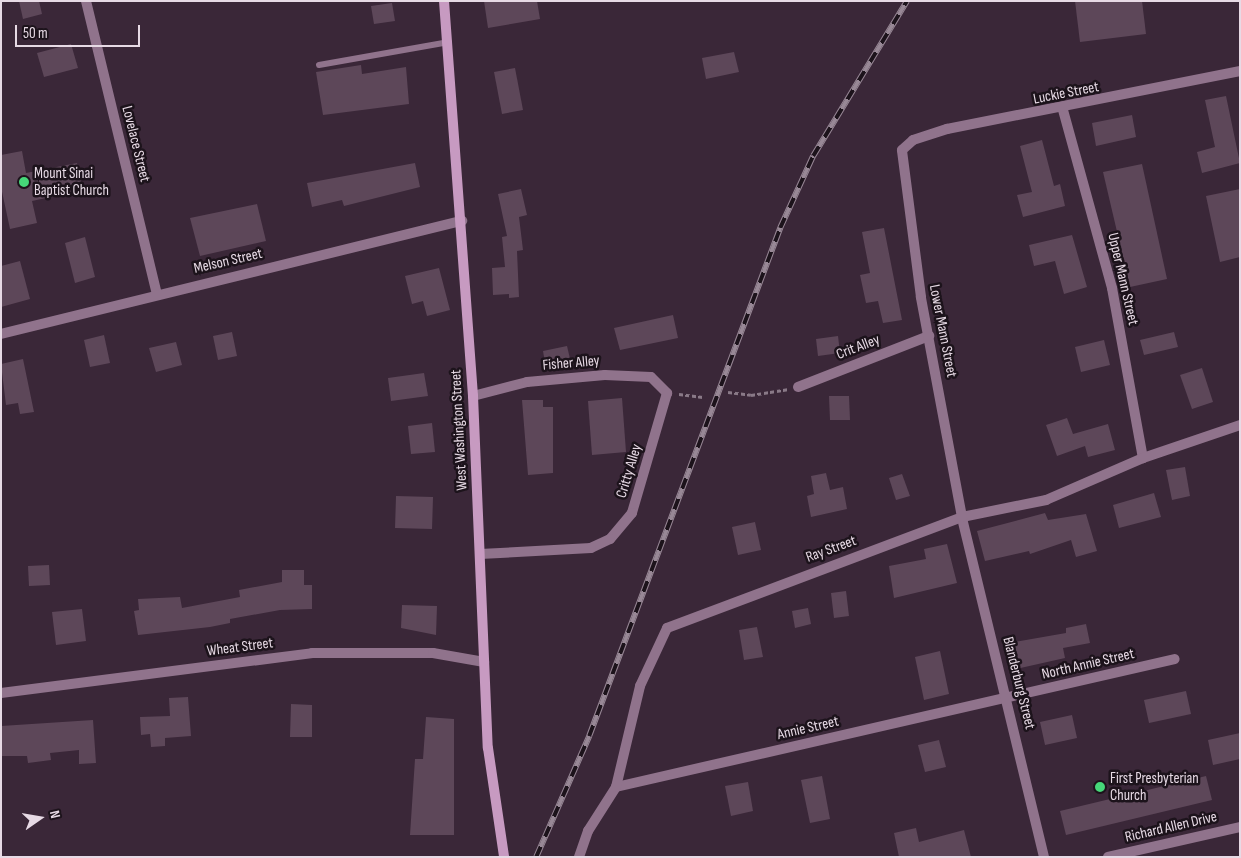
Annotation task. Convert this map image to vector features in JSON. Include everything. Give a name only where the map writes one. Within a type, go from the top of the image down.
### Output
[{"type":"street","name":"Lovelace Street","points":[[86,1],[157,294]]},
{"type":"street","name":"West Washington Street","points":[[444,1],[449,42],[473,396],[488,748],[504,857]]},
{"type":"street","name":"Luckie Street","points":[[902,150],[913,140],[947,129],[1063,110],[1240,71]]},
{"type":"street","name":"Upper Mann Street","points":[[1063,110],[1112,288],[1143,458]]},
{"type":"street","name":"Lower Mann Street","points":[[902,150],[929,336],[962,517]]},
{"type":"street","name":"Melson Street","points":[[1,334],[157,294],[462,221]]},
{"type":"street","name":"Crit Alley","points":[[798,387],[929,336]]},
{"type":"street","name":"Fisher Alley","points":[[473,396],[527,382],[606,375],[651,377],[667,393]]},
{"type":"street","name":"Critty Alley","points":[[480,554],[591,548],[610,539],[632,513],[667,393]]},
{"type":"street","name":"Ray Street","points":[[579,857],[588,831],[616,787],[640,686],[667,628],[962,517],[1046,500],[1143,458],[1240,425]]},
{"type":"street","name":"Blanderburg Street","points":[[962,517],[1008,698],[1044,857]]},
{"type":"street","name":"Wheat Street","points":[[1,693],[312,653],[433,654],[484,662]]},
{"type":"street","name":"North Annie Street","points":[[1008,698],[1176,659]]},
{"type":"street","name":"Annie Street","points":[[616,787],[1008,698]]},
{"type":"street","name":"Richard Allen Drive","points":[[1108,857],[1240,827]]},
{"type":"lane","points":[[319,65],[449,42]]},
{"type":"path","points":[[728,392],[751,395],[798,387]]},
{"type":"path","points":[[667,393],[705,397]]},
{"type":"building","points":[[19,1],[39,1],[42,14],[23,19]]},
{"type":"building","points":[[484,1],[537,1],[540,19],[488,28]]},
{"type":"building","points":[[1075,1],[1142,1],[1146,34],[1080,42]]},
{"type":"building","points":[[392,3],[395,21],[374,24],[371,6]]},
{"type":"building","points":[[71,44],[78,68],[44,77],[37,53]]},
{"type":"building","points":[[734,52],[739,72],[706,79],[702,58]]},
{"type":"building","points":[[361,65],[362,74],[406,67],[409,104],[323,115],[316,72]]},
{"type":"building","points":[[515,68],[523,110],[502,114],[494,72]]},
{"type":"building","points":[[1226,96],[1240,163],[1202,173],[1197,152],[1215,147],[1205,100]]},
{"type":"building","points":[[1132,115],[1136,137],[1096,146],[1092,123]]},
{"type":"building","points":[[1042,140],[1054,186],[1060,184],[1065,206],[1023,217],[1017,195],[1032,192],[1020,146]]},
{"type":"building","points":[[22,151],[26,173],[77,163],[83,190],[32,201],[37,223],[10,229],[1,187],[1,155]]},
{"type":"building","points":[[415,163],[420,187],[344,206],[342,200],[312,207],[307,183]]},
{"type":"building","points":[[1142,164],[1167,279],[1130,287],[1103,172]]},
{"type":"building","points":[[521,189],[527,215],[519,217],[523,250],[517,251],[519,297],[509,298],[509,294],[493,295],[492,268],[505,267],[502,237],[507,236],[498,194]]},
{"type":"building","points":[[1240,189],[1240,257],[1220,262],[1206,196]]},
{"type":"building","points":[[257,204],[266,241],[200,256],[190,218]]},
{"type":"building","points":[[884,228],[902,320],[883,323],[878,301],[866,303],[860,275],[870,273],[862,232]]},
{"type":"building","points":[[1072,235],[1087,287],[1064,294],[1055,261],[1034,266],[1029,245]]},
{"type":"building","points":[[85,237],[95,277],[75,283],[65,243]]},
{"type":"building","points":[[20,261],[30,299],[1,307],[1,266]]},
{"type":"building","points":[[439,268],[450,310],[427,316],[423,301],[412,304],[405,276]]},
{"type":"building","points":[[673,315],[678,338],[620,350],[614,328]]},
{"type":"building","points":[[232,332],[237,356],[218,360],[213,336]]},
{"type":"building","points":[[1174,332],[1178,347],[1144,355],[1140,340]]},
{"type":"building","points":[[104,335],[110,363],[90,367],[84,340]]},
{"type":"building","points":[[838,336],[840,353],[818,356],[816,339]]},
{"type":"building","points":[[1104,340],[1110,365],[1081,372],[1075,347]]},
{"type":"building","points":[[176,342],[182,365],[156,372],[149,348]]},
{"type":"building","points":[[567,346],[571,363],[546,368],[543,351]]},
{"type":"building","points":[[23,359],[34,412],[20,414],[18,403],[6,405],[1,364]]},
{"type":"building","points":[[1202,368],[1213,402],[1192,409],[1180,375]]},
{"type":"building","points":[[424,373],[428,396],[391,401],[388,378]]},
{"type":"building","points":[[829,396],[849,396],[850,420],[830,420]]},
{"type":"building","points":[[622,398],[626,452],[592,455],[588,401]]},
{"type":"building","points":[[522,400],[543,400],[543,407],[553,407],[553,473],[528,475]]},
{"type":"building","points":[[1067,418],[1073,434],[1108,424],[1115,450],[1088,457],[1085,446],[1057,456],[1046,425]]},
{"type":"building","points":[[432,423],[435,452],[411,454],[408,426]]},
{"type":"building","points":[[1185,467],[1190,496],[1172,500],[1166,470]]},
{"type":"building","points":[[826,473],[830,490],[843,487],[847,509],[811,517],[807,496],[814,494],[811,476]]},
{"type":"building","points":[[902,474],[910,496],[896,500],[889,478]]},
{"type":"building","points":[[1154,493],[1161,517],[1119,528],[1113,505]]},
{"type":"building","points":[[396,496],[433,497],[432,529],[395,528]]},
{"type":"building","points":[[1045,513],[1048,520],[1086,514],[1097,551],[1076,557],[1071,540],[1030,554],[1029,551],[985,561],[977,531]]},
{"type":"building","points":[[755,522],[761,550],[738,555],[732,527]]},
{"type":"building","points":[[947,544],[957,583],[894,598],[889,566],[926,559],[924,549]]},
{"type":"building","points":[[49,565],[50,585],[29,586],[28,566]]},
{"type":"building","points":[[282,570],[304,570],[304,585],[312,585],[312,609],[280,610],[230,619],[230,623],[210,627],[138,635],[134,611],[139,610],[138,599],[180,597],[182,608],[240,597],[239,590],[282,582]]},
{"type":"building","points":[[846,591],[849,616],[834,618],[831,593]]},
{"type":"building","points":[[402,605],[437,606],[436,635],[401,628]]},
{"type":"building","points":[[808,608],[811,624],[795,628],[792,611]]},
{"type":"building","points":[[82,609],[86,641],[56,645],[52,612]]},
{"type":"building","points":[[1086,624],[1090,643],[1063,648],[1065,658],[1016,669],[1009,643],[1066,633],[1066,628]]},
{"type":"building","points":[[757,627],[763,657],[744,660],[739,630]]},
{"type":"building","points":[[940,651],[949,694],[924,700],[915,657]]},
{"type":"building","points":[[1186,691],[1191,714],[1149,723],[1144,700]]},
{"type":"building","points":[[188,697],[191,736],[165,738],[165,746],[151,747],[150,734],[141,735],[140,717],[170,716],[169,698]]},
{"type":"building","points":[[291,704],[312,705],[312,737],[290,737]]},
{"type":"building","points":[[1072,715],[1077,738],[1045,745],[1040,722]]},
{"type":"building","points":[[426,717],[454,719],[454,835],[410,835],[415,759],[423,759]]},
{"type":"building","points":[[93,720],[96,763],[79,764],[79,750],[50,753],[51,760],[28,763],[27,756],[1,756],[1,726]]},
{"type":"building","points":[[1240,733],[1240,759],[1213,765],[1208,740]]},
{"type":"building","points":[[939,740],[946,767],[925,772],[918,745]]},
{"type":"building","points":[[822,776],[830,819],[810,823],[801,780]]},
{"type":"building","points":[[1206,776],[1212,800],[1066,835],[1060,811]]},
{"type":"building","points":[[748,782],[753,811],[731,816],[725,786]]},
{"type":"building","points":[[916,828],[919,842],[964,830],[971,857],[899,857],[894,833]]},
{"type":"railway","points":[[536,857],[589,736],[780,228],[813,156],[907,1]]},
{"type":"place","name":"Mount Sinai Baptist Church","points":[[24,182]]},
{"type":"place","name":"First Presbyterian Church","points":[[1100,787]]}]
